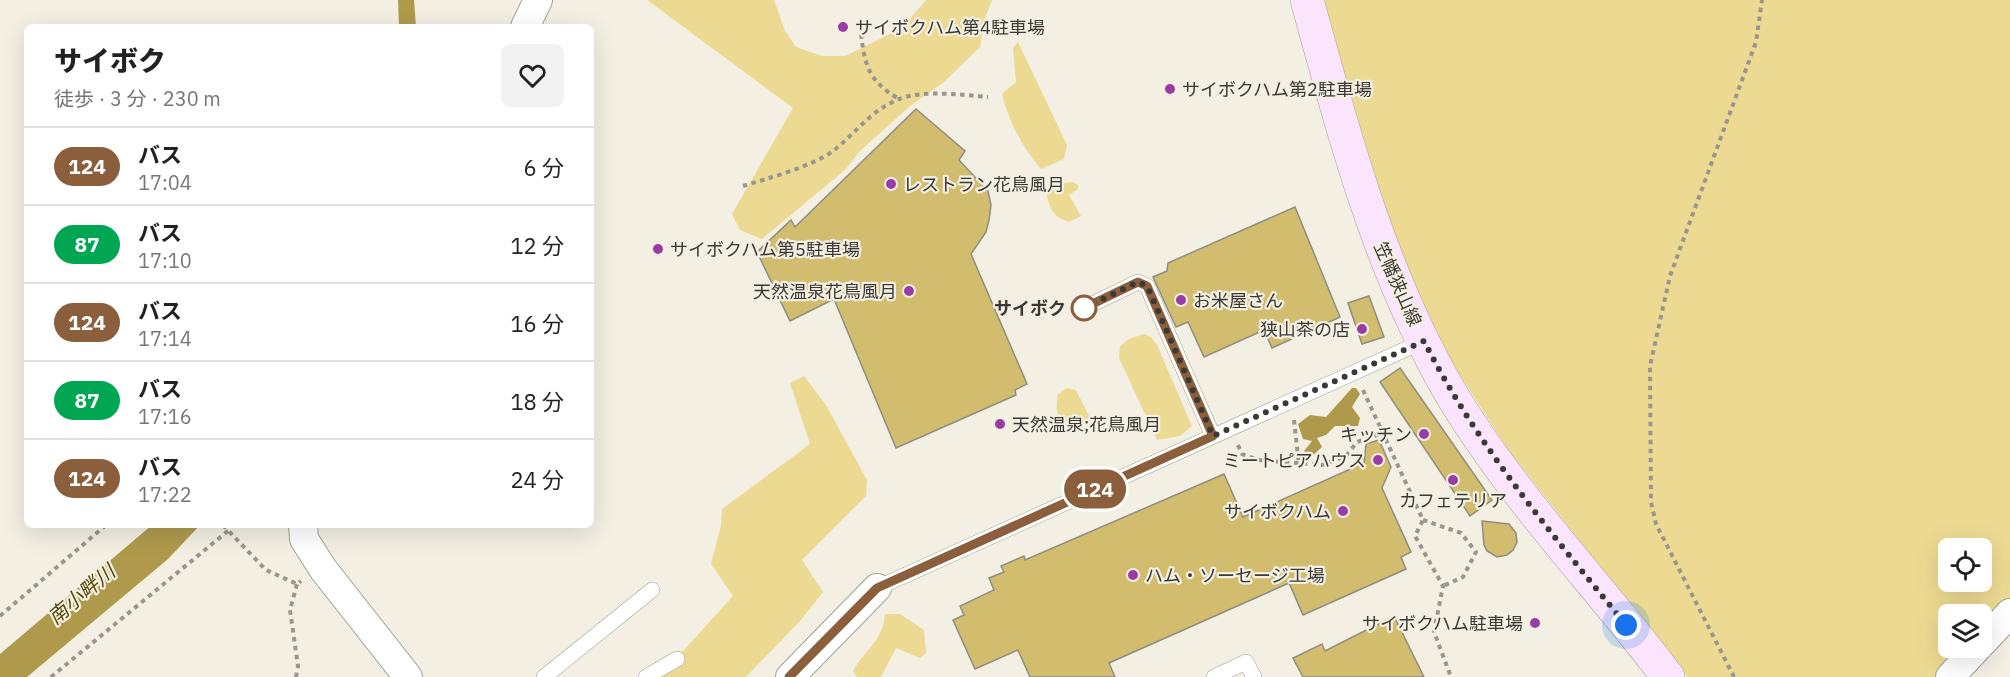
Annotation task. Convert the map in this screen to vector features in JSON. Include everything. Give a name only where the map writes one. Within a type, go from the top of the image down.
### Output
[{"type":"main road","name":"笠幡狭山線","points":[[1307,0],[1373,225],[1424,341],[1450,390],[1490,451],[1668,677]]},
{"type":"street","points":[[526,24],[538,0]]},
{"type":"street","points":[[303,528],[304,539],[323,569],[408,677]]},
{"type":"street","points":[[789,677],[877,588]]},
{"type":"street","points":[[1992,632],[2010,613]]},
{"type":"street","points":[[1950,677],[1968,658]]},
{"type":"lane","points":[[1084,308],[1138,282],[1147,286],[1213,436]]},
{"type":"lane","points":[[877,588],[1424,341]]},
{"type":"lane","points":[[544,677],[652,590]]},
{"type":"lane","points":[[646,677],[677,659]]},
{"type":"lane","points":[[1214,677],[1246,662],[1254,677]]},
{"type":"path","points":[[1734,677],[1656,524],[1651,502],[1650,366],[1670,276],[1756,42],[1762,0]]},
{"type":"path","points":[[861,34],[870,73],[880,87],[899,99]]},
{"type":"path","points":[[742,186],[772,178],[831,153],[877,111],[899,99],[941,94],[988,97]]},
{"type":"path","points":[[1355,373],[1423,520],[1461,533],[1476,552],[1463,577],[1443,586]]},
{"type":"path","points":[[1286,404],[1294,417],[1299,465]]},
{"type":"path","points":[[1228,429],[1242,454],[1258,460],[1299,465],[1322,465],[1332,462],[1346,456],[1358,442],[1383,433]]},
{"type":"path","points":[[1423,520],[1415,536],[1443,586],[1434,632],[1451,677]]},
{"type":"path","points":[[0,616],[103,528]]},
{"type":"path","points":[[51,677],[228,530],[266,570],[297,584]]},
{"type":"path","points":[[296,677],[298,666],[290,610],[297,584],[323,569]]},
{"type":"shaded area","points":[[647,0],[774,0],[785,31],[796,47],[822,56],[845,56],[902,28],[926,0],[992,0],[985,18],[980,47],[944,82],[910,106],[859,152],[846,169],[762,239],[740,230],[732,214],[793,108]]},
{"type":"shaded area","points":[[1323,0],[2010,0],[2010,601],[1992,623],[1992,604],[1938,604],[1938,658],[1961,658],[1945,677],[1687,677],[1509,451],[1436,338],[1402,253],[1393,240],[1376,200]]},
{"type":"shaded area","points":[[1018,42],[1067,145],[1064,159],[1041,169],[1017,134],[1002,94],[1016,82],[1013,48]]},
{"type":"shaded area","points":[[1073,182],[1078,185],[1078,189],[1069,195],[1081,216],[1069,222],[1054,212],[1049,205],[1047,195],[1064,183]]},
{"type":"shaded area","points":[[1144,334],[1151,337],[1157,345],[1192,426],[1180,436],[1157,440],[1119,358],[1120,346],[1129,339]]},
{"type":"shaded area","points":[[804,376],[826,405],[867,480],[866,496],[802,560],[823,592],[801,620],[746,677],[649,677],[684,650],[733,596],[711,564],[721,526],[722,509],[810,444],[790,383]]},
{"type":"shaded area","points":[[1067,388],[1076,390],[1090,418],[1078,427],[1066,421],[1057,412],[1058,394]]},
{"type":"shaded area","points":[[885,614],[900,614],[924,630],[926,653],[920,658],[896,648],[881,677],[857,677],[853,671],[881,631]]},
{"type":"water","points":[[398,0],[414,0],[416,24],[399,24]]},
{"type":"water","points":[[1352,388],[1356,388],[1360,394],[1352,407],[1360,418],[1358,426],[1335,426],[1326,435],[1317,438],[1322,447],[1310,458],[1304,451],[1312,441],[1303,439],[1298,424],[1310,415],[1326,417]]},
{"type":"water","name":"南小畔川","points":[[148,528],[197,528],[168,559],[27,677],[0,677],[0,654]]},
{"type":"building","name":"天然温泉花鳥風月","points":[[916,109],[965,151],[959,160],[988,191],[991,205],[986,232],[971,254],[1027,384],[1015,390],[1016,395],[896,448],[834,299],[790,321],[757,252],[791,220],[795,227]]},
{"type":"building","points":[[1295,207],[1340,317],[1272,348],[1264,330],[1204,357],[1188,322],[1176,327],[1153,277],[1167,271],[1168,263]]},
{"type":"building","points":[[1369,296],[1384,337],[1362,344],[1348,303]]},
{"type":"building","points":[[1400,368],[1492,500],[1470,516],[1380,382]]},
{"type":"building","name":"ハム・ソーセージ工場","points":[[1379,440],[1391,467],[1382,488],[1411,552],[1401,557],[1406,569],[1303,615],[1289,583],[1109,663],[1115,677],[1030,677],[1018,650],[975,669],[953,620],[964,615],[960,606],[994,590],[989,578],[1004,572],[1001,566],[1024,556],[1025,560],[1224,474],[1243,517],[1364,463],[1366,444]]},
{"type":"building","points":[[1482,521],[1509,524],[1516,533],[1517,542],[1513,550],[1507,555],[1497,557],[1487,551],[1484,545]]},
{"type":"building","points":[[1394,616],[1424,677],[1303,677],[1293,658],[1322,644],[1325,651]]},
{"type":"bus line","name":"124","points":[[789,677],[877,588],[1213,436],[1147,286],[1138,282],[1084,308]]},
{"type":"place","name":"サイボクハム第4駐車場","points":[[843,27]]},
{"type":"place","name":"サイボクハム第2駐車場","points":[[1170,89]]},
{"type":"place","name":"レストラン花鳥風月","points":[[891,184]]},
{"type":"place","name":"サイボクハム第5駐車場","points":[[658,249]]},
{"type":"place","name":"天然温泉花鳥風月","points":[[909,291]]},
{"type":"place","name":"お米屋さん","points":[[1181,300]]},
{"type":"place","name":"サイボク","points":[[1084,308]]},
{"type":"place","name":"狭山茶の店","points":[[1362,329]]},
{"type":"place","name":"天然温泉;花鳥風月","points":[[1000,424]]},
{"type":"place","name":"キッチン","points":[[1424,434]]},
{"type":"place","name":"ミートピアハウス","points":[[1378,460]]},
{"type":"place","name":"カフェテリア","points":[[1453,480]]},
{"type":"place","name":"サイボクハム","points":[[1343,511]]},
{"type":"place","name":"ハム・ソーセージ工場","points":[[1133,575]]},
{"type":"place","name":"サイボクハム駐車場","points":[[1535,623]]},
{"type":"route","points":[[1084,308],[1138,282],[1147,286],[1213,436],[1424,341],[1476,433],[1557,540],[1626,625]]}]
